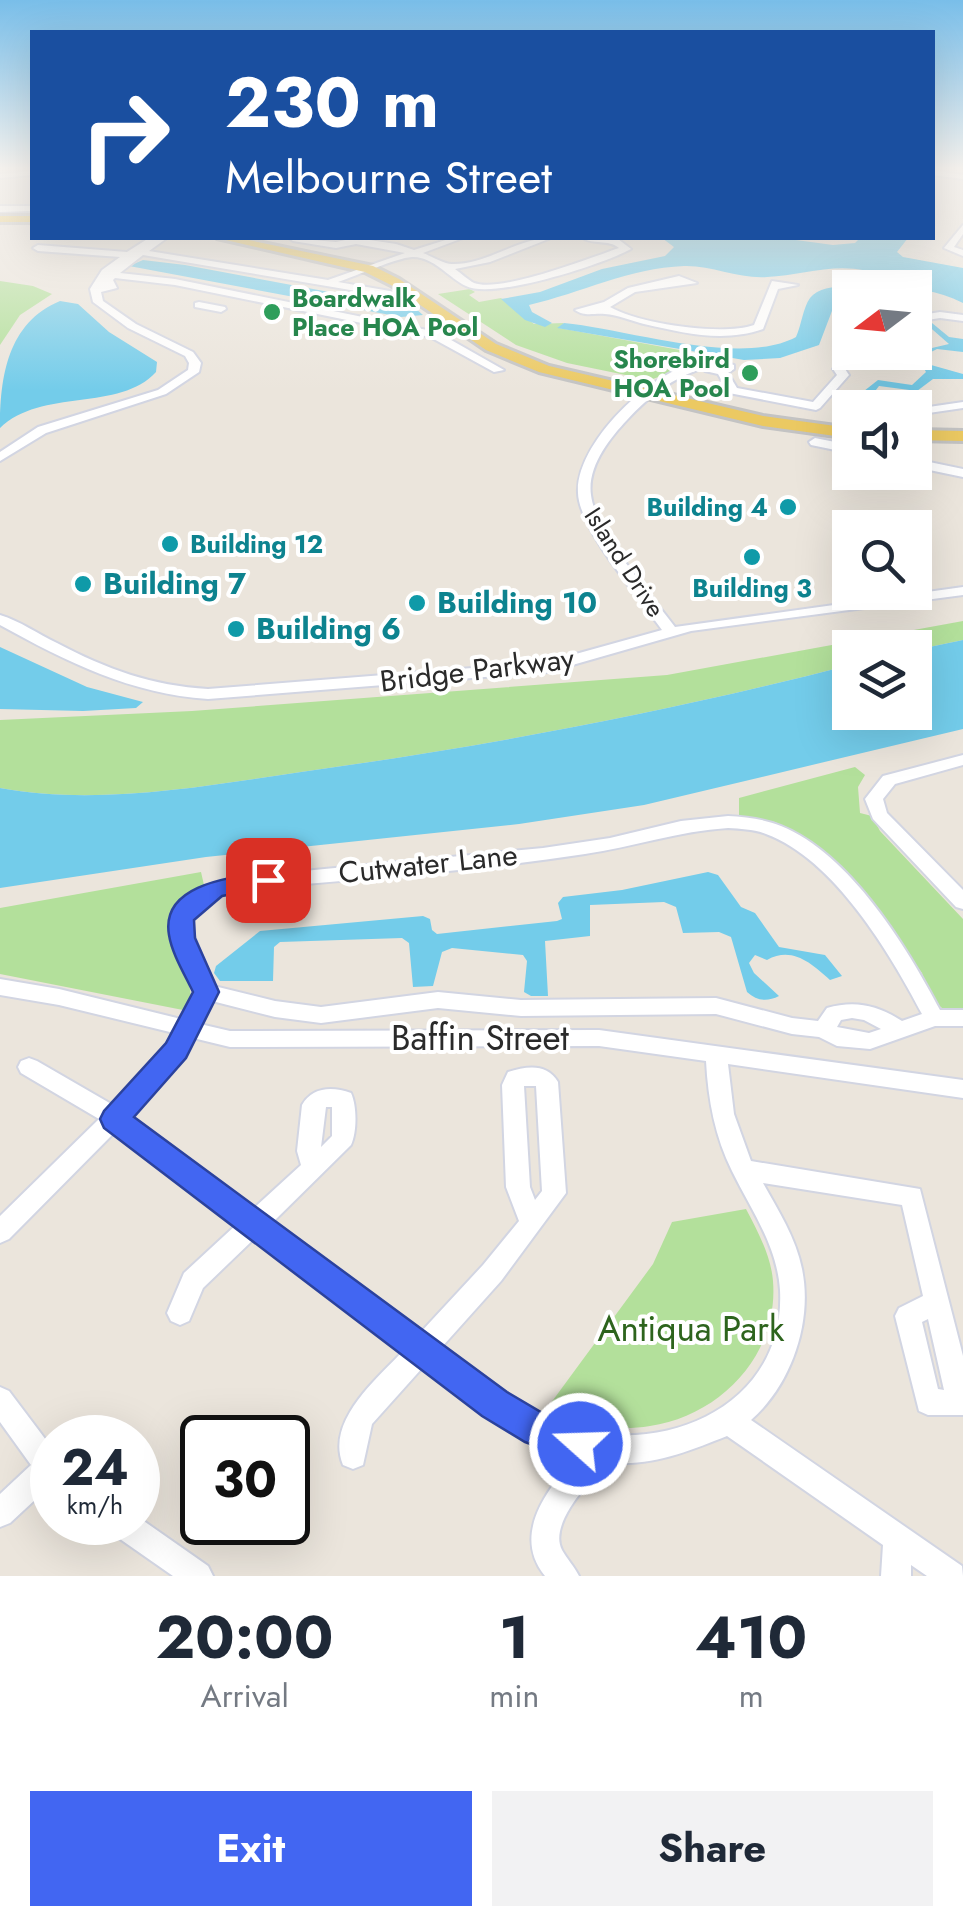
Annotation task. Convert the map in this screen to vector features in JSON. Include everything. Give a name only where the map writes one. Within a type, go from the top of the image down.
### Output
[{"type":"main road","points":[[251,244],[371,267],[469,334],[544,369],[755,412],[832,423]]},
{"type":"main road","points":[[271,244],[371,267],[410,282],[513,350],[786,426],[832,431]]},
{"type":"main road","points":[[932,427],[963,427]]},
{"type":"main road","points":[[932,435],[963,436]]},
{"type":"street","points":[[0,457],[42,430],[162,392],[193,372],[195,363],[189,354],[118,317],[98,302],[96,289],[107,274],[145,244]]},
{"type":"street","points":[[107,274],[154,244]]},
{"type":"street","points":[[378,244],[414,252],[447,268],[471,286],[493,288],[626,249],[620,244]]},
{"type":"street","points":[[414,252],[428,244]]},
{"type":"street","points":[[329,280],[441,244]]},
{"type":"street","points":[[447,268],[482,262],[532,244]]},
{"type":"street","points":[[38,248],[126,256]]},
{"type":"street","points":[[141,252],[386,292]]},
{"type":"street","points":[[110,255],[89,272],[238,294],[443,339],[498,370]]},
{"type":"street","points":[[133,290],[154,279]]},
{"type":"street","points":[[674,282],[632,290],[605,308],[715,358],[732,391],[816,406],[843,374],[840,370]]},
{"type":"street","name":"Island Drive","points":[[670,632],[597,526],[583,487],[586,468],[599,441],[656,391],[760,327],[778,286]]},
{"type":"street","points":[[199,305],[217,308],[238,294]]},
{"type":"street","points":[[328,331],[310,327],[337,314]]},
{"type":"street","points":[[932,316],[963,318]]},
{"type":"street","points":[[443,339],[469,334]]},
{"type":"street","points":[[932,410],[963,405]]},
{"type":"street","points":[[815,442],[832,445]]},
{"type":"street","points":[[932,467],[963,473]]},
{"type":"street","name":"Bridge Parkway","points":[[0,620],[124,682],[200,694],[540,668],[576,662],[628,642],[670,632],[963,591]]},
{"type":"street","points":[[963,760],[889,780],[881,785],[874,799],[879,814],[963,902]]},
{"type":"street","name":"Cutwater Lane","points":[[206,992],[180,926],[190,906],[223,886],[584,848],[712,822],[739,821],[772,829],[804,846],[896,947],[934,1018]]},
{"type":"street","name":"Baffin Street","points":[[0,987],[258,1041],[598,1038],[963,1088]]},
{"type":"street","points":[[0,1232],[152,1081],[188,1029],[206,992],[275,1009],[320,1015],[438,1000],[521,1008],[716,1006],[792,1026],[824,1030],[834,1014],[855,1010],[876,1014],[897,1029],[934,1018],[963,1018]]},
{"type":"street","points":[[29,1066],[115,1119],[494,1404],[560,1440],[600,1448],[658,1446],[729,1421],[769,1378],[784,1349],[793,1306],[790,1270],[783,1245],[743,1170],[719,1101],[716,1053]]},
{"type":"street","points":[[353,1456],[358,1418],[492,1274],[532,1223],[554,1193],[547,1082],[540,1076],[516,1078],[514,1085],[518,1188],[532,1223]]},
{"type":"street","points":[[180,1314],[193,1280],[313,1166]]},
{"type":"street","points":[[743,1170],[912,1196],[961,1403]]},
{"type":"street","points":[[0,1400],[30,1441]]},
{"type":"street","points":[[729,1421],[952,1576]]},
{"type":"street","points":[[564,1576],[544,1552],[543,1530],[600,1448]]},
{"type":"street","points":[[0,1514],[30,1488]]},
{"type":"street","points":[[896,1576],[898,1540]]},
{"type":"street","points":[[157,1545],[198,1576]]},
{"type":"green space","points":[[0,281],[33,286],[52,294],[20,315],[0,345]]},
{"type":"green space","points":[[470,289],[475,292],[469,295],[479,302],[501,298],[534,324],[564,323],[559,328],[707,355],[709,359],[650,380],[567,363],[516,345],[438,294]]},
{"type":"green space","points":[[963,621],[963,640],[932,646],[932,630],[914,630]]},
{"type":"green space","points":[[832,645],[832,669],[646,713],[509,739],[151,792],[75,795],[0,788],[0,720],[192,711],[667,675]]},
{"type":"green space","points":[[855,767],[865,775],[858,787],[860,813],[872,816],[880,831],[963,919],[963,1011],[946,1011],[929,998],[922,973],[881,917],[803,837],[775,822],[739,816],[739,798]]},
{"type":"green space","points":[[201,872],[204,885],[175,914],[191,995],[183,1010],[0,974],[0,908]]},
{"type":"green space","name":"Antiqua Park","points":[[746,1209],[770,1262],[773,1281],[766,1333],[740,1378],[700,1410],[650,1426],[596,1426],[545,1411],[653,1264],[672,1222]]},
{"type":"water","points":[[669,244],[904,244],[897,252],[903,257],[963,268],[963,303],[932,293],[932,270],[842,268],[757,277],[694,266],[624,276],[529,305],[532,312],[552,323],[545,327],[525,320],[501,299],[540,292],[602,269],[665,256],[674,247]]},
{"type":"water","points":[[143,260],[415,308],[423,315],[401,317],[129,266]]},
{"type":"water","points":[[832,288],[832,311],[819,345],[780,358],[744,360],[557,328],[564,323],[715,347],[773,345],[796,337],[810,298]]},
{"type":"water","points":[[60,301],[78,304],[109,332],[157,362],[156,372],[122,392],[37,408],[0,428],[2,390],[10,354],[28,323]]},
{"type":"water","points":[[932,323],[949,337],[963,339],[963,352],[932,352],[932,348],[949,344],[932,329]]},
{"type":"water","points":[[932,365],[963,374],[963,379],[933,379],[918,390],[879,386],[865,390],[878,380],[912,385],[932,370]]},
{"type":"water","points":[[963,640],[963,729],[644,805],[519,824],[206,857],[0,888],[0,788],[113,795],[227,783],[577,726],[832,669],[832,730],[932,730],[932,646]]},
{"type":"water","points":[[0,647],[87,687],[143,702],[136,708],[83,711],[0,709]]},
{"type":"water","points":[[708,872],[718,875],[741,907],[755,913],[779,947],[825,955],[842,976],[830,980],[793,956],[767,960],[755,955],[749,963],[754,973],[779,996],[766,1000],[755,997],[747,992],[731,937],[719,932],[683,933],[676,907],[664,902],[590,905],[590,936],[545,941],[548,996],[524,992],[527,961],[523,955],[452,948],[442,952],[433,986],[413,987],[409,943],[402,938],[280,942],[274,947],[273,981],[220,981],[214,973],[216,966],[260,931],[423,916],[430,919],[437,934],[557,921],[562,919],[558,903],[563,897],[622,890]]},
{"type":"place","name":"Boardwalk Place HOA Pool","points":[[272,312]]},
{"type":"place","name":"Shorebird HOA Pool","points":[[750,373]]},
{"type":"place","name":"Building 4","points":[[788,507]]},
{"type":"place","name":"Building 12","points":[[170,544]]},
{"type":"place","name":"Building 3","points":[[752,557]]},
{"type":"place","name":"Building 7","points":[[83,584]]},
{"type":"place","name":"Building 10","points":[[417,603]]},
{"type":"place","name":"Building 6","points":[[236,629]]},
{"type":"route","points":[[268,880],[216,889],[190,906],[181,918],[182,938],[206,992],[176,1050],[115,1119],[494,1404],[538,1430],[580,1444]]}]
